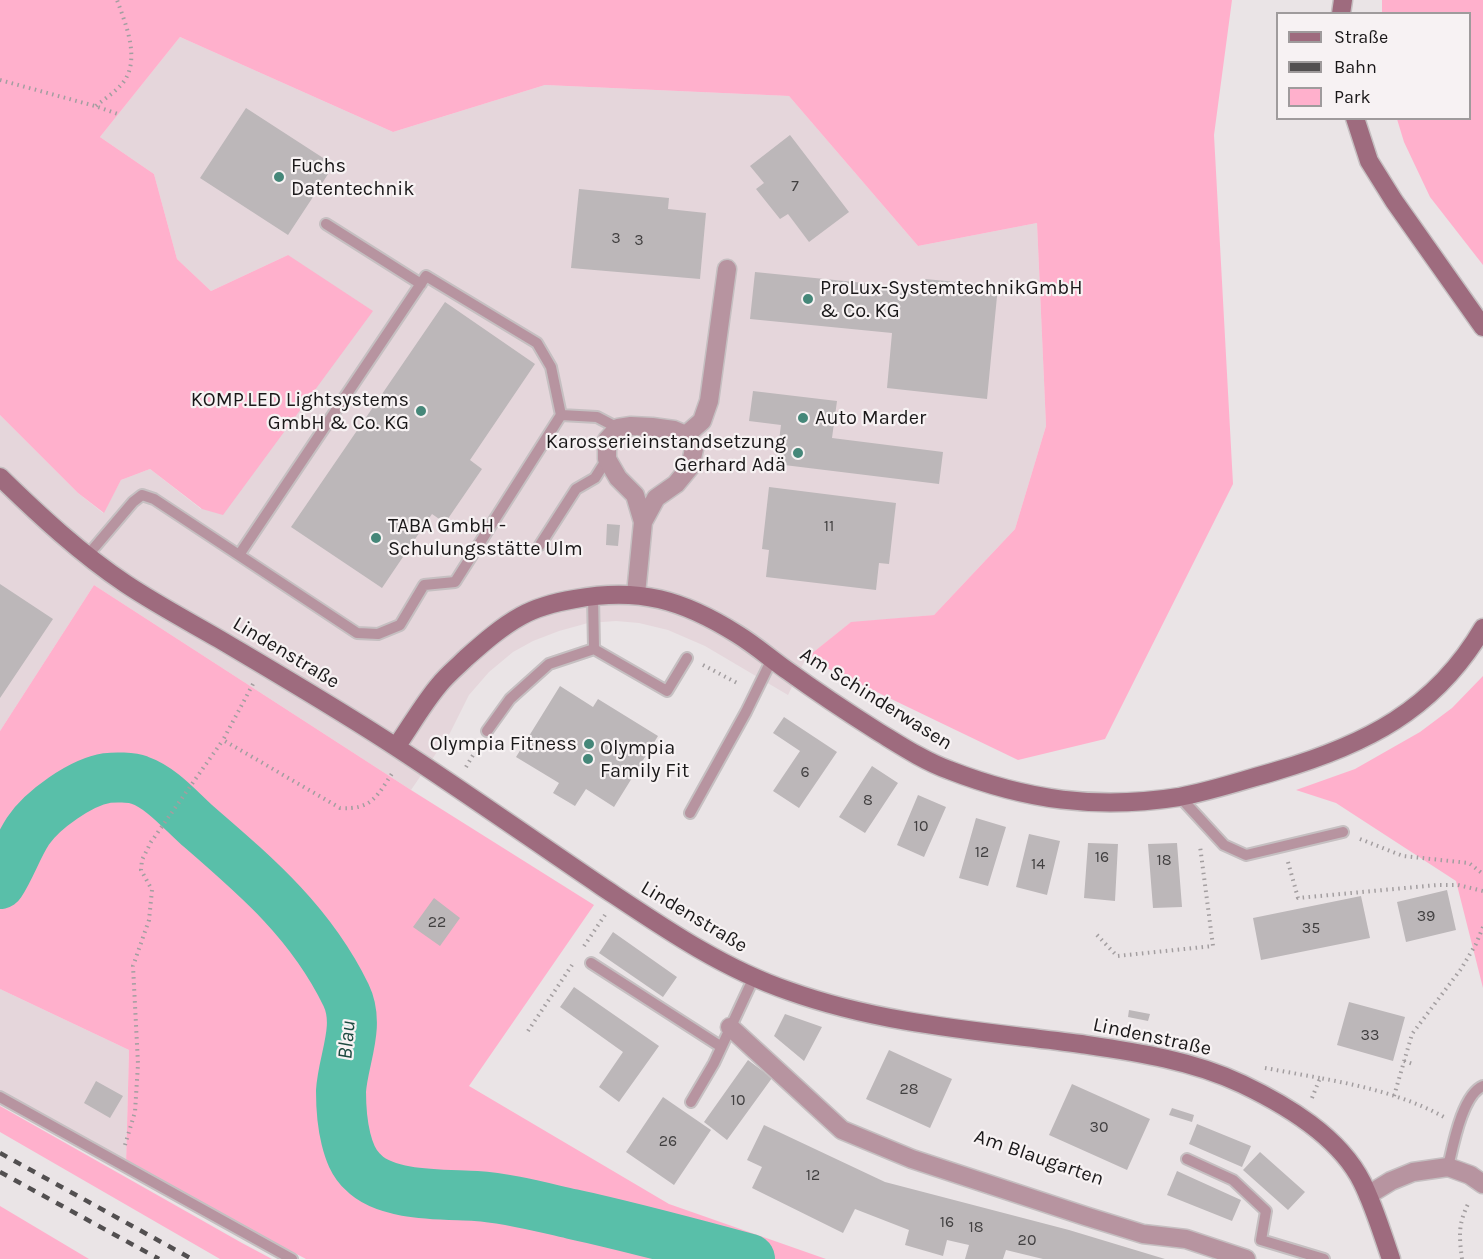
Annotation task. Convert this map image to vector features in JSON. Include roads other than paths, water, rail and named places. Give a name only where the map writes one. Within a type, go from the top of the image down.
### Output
[{"type":"street","points":[[1356,120],[1370,161],[1394,201],[1483,327]]},
{"type":"street","points":[[686,435],[702,422],[709,401],[727,269]]},
{"type":"street","points":[[636,594],[643,522],[635,495],[618,478],[607,459],[607,440],[618,428],[630,426],[674,430],[686,435],[694,449],[690,467],[676,484],[656,498],[643,522]]},
{"type":"street","name":"Lindenstraße","points":[[0,477],[88,555],[125,583],[264,665],[401,750],[647,917],[722,963],[785,990],[868,1014],[912,1023],[1029,1037],[1132,1053],[1201,1068],[1239,1082],[1303,1119],[1330,1141],[1351,1164],[1368,1195],[1389,1258]]},
{"type":"street","name":"Am Schinderwasen","points":[[401,750],[440,683],[487,639],[522,615],[555,603],[593,596],[636,594],[668,601],[702,614],[739,636],[904,748],[946,769],[1030,796],[1075,802],[1129,802],[1179,796],[1323,758],[1376,732],[1409,712],[1446,680],[1471,648],[1483,628]]},
{"type":"street","name":"Am Blaugarten","points":[[730,1027],[842,1130],[912,1159],[1085,1216],[1143,1234],[1186,1239],[1246,1259]]},
{"type":"street","points":[[1368,1195],[1391,1181],[1413,1172],[1448,1167],[1470,1175],[1481,1182]]},
{"type":"lane","points":[[326,224],[421,284]]},
{"type":"lane","points":[[88,555],[133,502],[142,495],[154,499],[357,633],[378,634],[400,625],[424,585],[455,582],[561,415],[551,367],[537,343],[426,276],[239,555]]},
{"type":"lane","points":[[561,415],[597,417],[618,428]]},
{"type":"lane","points":[[540,545],[576,489],[595,478],[607,459]]},
{"type":"lane","points":[[593,596],[594,649]]},
{"type":"lane","points":[[487,732],[510,699],[549,664],[594,649],[667,692],[687,658]]},
{"type":"lane","points":[[690,813],[772,659]]},
{"type":"lane","points":[[1179,796],[1224,844],[1246,855],[1343,832]]},
{"type":"lane","points":[[591,963],[720,1046]]},
{"type":"lane","points":[[691,1102],[714,1063],[754,977]]},
{"type":"lane","points":[[1448,1167],[1458,1124],[1476,1089],[1483,1086]]},
{"type":"lane","points":[[0,1097],[292,1259]]},
{"type":"lane","points":[[1187,1160],[1233,1180],[1266,1211],[1261,1240],[1324,1259]]},
{"type":"waterway","name":"Blau","points":[[0,884],[28,831],[52,806],[74,791],[107,778],[139,780],[155,788],[170,800],[262,883],[299,923],[332,969],[346,995],[352,1019],[352,1031],[341,1091],[347,1143],[357,1165],[373,1180],[386,1186],[417,1193],[488,1197],[512,1201],[617,1224],[750,1259]]},
{"type":"railway","points":[[0,1153],[192,1259]]},
{"type":"railway","points":[[0,1172],[159,1259]]},
{"type":"place","name":"Fuchs Datentechnik","points":[[279,177]]},
{"type":"place","name":"ProLux-SystemtechnikGmbH & Co. KG","points":[[808,299]]},
{"type":"place","name":"KOMP.LED Lightsystems GmbH & Co. KG","points":[[421,411]]},
{"type":"place","name":"Auto Marder","points":[[803,418]]},
{"type":"place","name":"Karosserieinstandsetzung Gerhard Adä","points":[[798,453]]},
{"type":"place","name":"TABA GmbH - Schulungsstätte Ulm","points":[[376,538]]},
{"type":"place","name":"Olympia Fitness","points":[[589,744]]},
{"type":"place","name":"Olympia Family Fit","points":[[588,759]]}]
